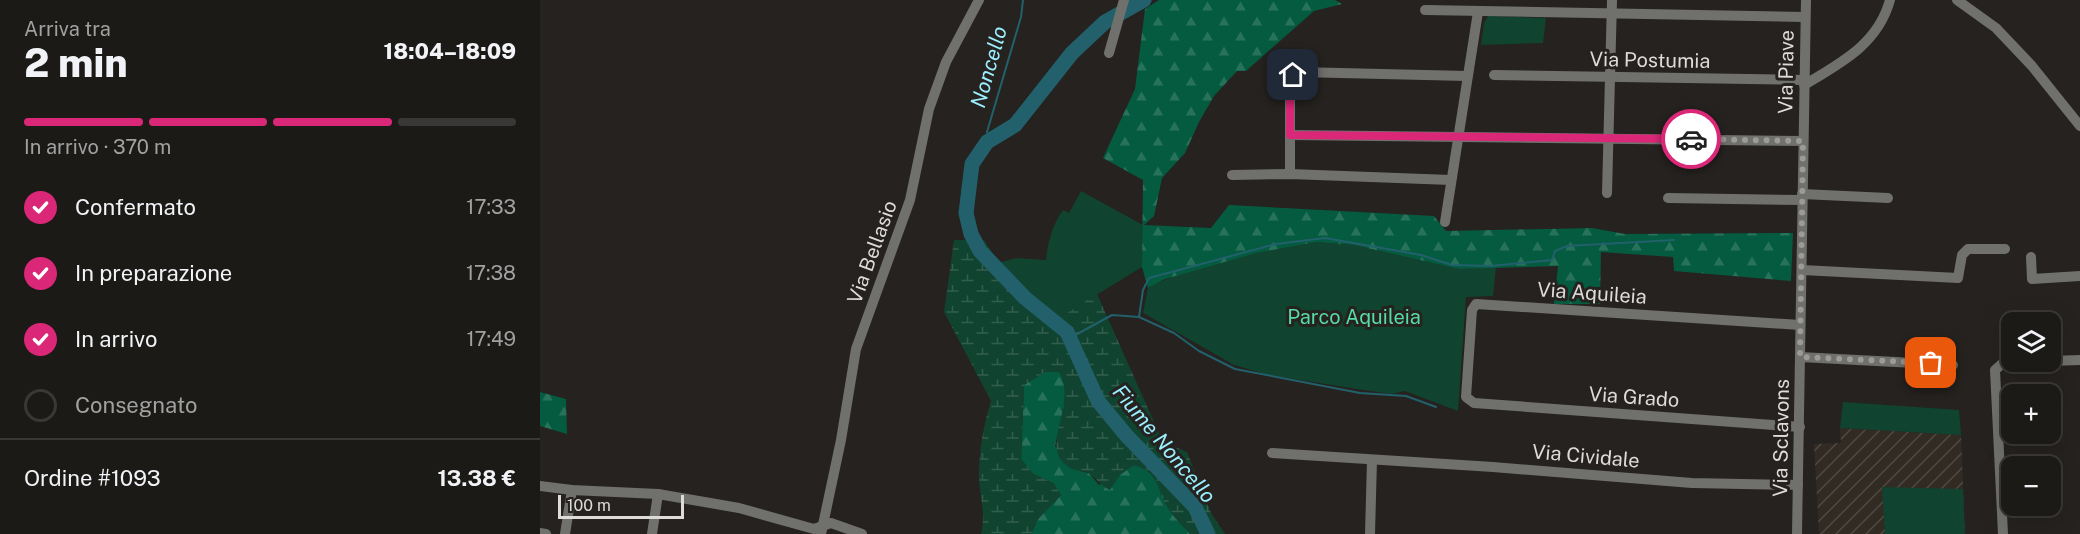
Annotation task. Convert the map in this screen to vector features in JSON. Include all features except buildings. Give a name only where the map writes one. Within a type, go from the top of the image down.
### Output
[{"type":"street","name":"Via Bellasio","points":[[822,529],[856,350],[910,200],[929,109],[946,62],[979,0]]},
{"type":"street","points":[[1607,193],[1612,0]]},
{"type":"street","name":"Via Piave","points":[[1800,306],[1806,0]]},
{"type":"street","points":[[1804,83],[1845,61],[1874,35],[1886,14],[1890,0]]},
{"type":"street","points":[[1957,0],[1996,28],[2032,66],[2080,126]]},
{"type":"street","points":[[1109,53],[1122,4]]},
{"type":"street","points":[[1425,10],[1805,17]]},
{"type":"street","points":[[1445,222],[1478,12]]},
{"type":"street","points":[[1290,174],[1290,80],[1298,72],[1467,76]]},
{"type":"street","name":"Via Postumia","points":[[1494,75],[1804,83]]},
{"type":"street","points":[[1290,135],[1803,141]]},
{"type":"street","points":[[1232,175],[1290,174],[1451,180]]},
{"type":"street","points":[[1668,198],[1888,198]]},
{"type":"street","points":[[1802,270],[1958,278],[1964,251],[2005,249]]},
{"type":"street","points":[[2031,257],[2032,279],[2080,276]]},
{"type":"street","name":"Via Aquileia","points":[[1466,397],[1472,310],[1476,304],[1800,325]]},
{"type":"street","name":"Via Sclavons","points":[[1797,534],[1800,306]]},
{"type":"street","points":[[1800,357],[1953,364]]},
{"type":"street","points":[[2061,361],[2080,360]]},
{"type":"street","points":[[2001,364],[1995,370],[2003,534]]},
{"type":"street","name":"Via Grado","points":[[1466,397],[1474,403],[1800,427]]},
{"type":"street","name":"Via Cividale","points":[[1272,453],[1692,483],[1798,485]]},
{"type":"street","points":[[1370,534],[1372,460]]},
{"type":"street","points":[[540,486],[572,490],[658,494],[742,509],[814,529],[822,529],[831,523],[862,534]]},
{"type":"street","points":[[565,534],[572,490]]},
{"type":"street","points":[[652,534],[658,494]]},
{"type":"street","points":[[540,533],[546,534]]},
{"type":"shaded area","points":[[1840,428],[1961,435],[1965,534],[1819,534],[1814,444],[1841,443]]},
{"type":"green space","points":[[1159,0],[1335,0],[1342,4],[1314,11],[1246,71],[1237,71],[1214,96],[1185,153],[1162,178],[1154,216],[1144,225],[1211,228],[1229,205],[1434,216],[1446,231],[1592,228],[1625,234],[1793,233],[1791,281],[1674,271],[1673,257],[1601,252],[1600,304],[1554,304],[1558,266],[1459,269],[1354,245],[1316,242],[1256,253],[1165,279],[1148,288],[1142,267],[1143,180],[1103,158],[1135,89],[1145,9]]},
{"type":"green space","points":[[1488,16],[1546,18],[1543,43],[1481,45],[1484,23]]},
{"type":"green space","points":[[1081,191],[1143,225],[1142,267],[1059,318],[1029,297],[998,263],[1016,258],[1046,260],[1049,240],[1056,222],[1063,210],[1069,213]]},
{"type":"green space","points":[[954,240],[984,240],[1017,283],[1059,318],[1097,294],[1163,442],[1187,452],[1211,513],[1225,534],[1190,534],[1168,508],[1153,476],[1142,468],[1134,465],[1120,475],[1110,490],[1091,475],[1070,468],[1061,460],[1057,449],[1057,438],[1064,399],[1064,385],[1059,372],[1045,372],[1024,385],[1021,459],[1033,474],[1053,483],[1061,495],[1038,519],[1031,534],[981,534],[983,513],[979,478],[980,458],[991,401],[944,312]]},
{"type":"green space","name":"Parco Aquileia","points":[[1316,242],[1354,245],[1459,269],[1496,267],[1493,296],[1466,297],[1458,411],[1405,391],[1391,394],[1357,389],[1269,375],[1234,365],[1143,313],[1148,288],[1167,279],[1208,264]]},
{"type":"green space","points":[[1045,372],[1060,372],[1065,390],[1064,408],[1055,446],[1080,471],[1089,473],[1099,485],[1134,465],[1143,468],[1154,477],[1171,512],[1190,534],[1031,534],[1038,519],[1061,495],[1053,483],[1033,474],[1021,459],[1024,385]]},
{"type":"green space","points":[[540,392],[566,399],[567,434],[540,426]]},
{"type":"green space","points":[[1843,402],[1959,410],[1961,435],[1840,428]]},
{"type":"green space","points":[[1882,487],[1963,489],[1965,534],[1885,534]]},
{"type":"waterway","name":"Noncello","points":[[992,140],[987,132],[1021,17],[1023,0]]},
{"type":"waterway","name":"Fiume Noncello","points":[[1144,0],[1105,22],[1072,53],[1015,125],[987,142],[972,164],[966,213],[971,234],[980,251],[1025,298],[1067,332],[1098,401],[1126,435],[1195,507],[1208,534]]},
{"type":"waterway","points":[[1070,338],[1112,315],[1139,317],[1143,290],[1149,278],[1276,244],[1325,238],[1421,255],[1452,265],[1491,266],[1552,260],[1555,251],[1567,246],[1674,240]]},
{"type":"waterway","points":[[1139,317],[1174,333],[1199,351],[1235,369],[1360,393],[1406,396],[1436,407]]},
{"type":"way so far","points":[[1691,139],[1803,141],[1800,357],[1931,363]]},
{"type":"route","points":[[1293,75],[1290,80],[1290,135],[1691,139]]}]
